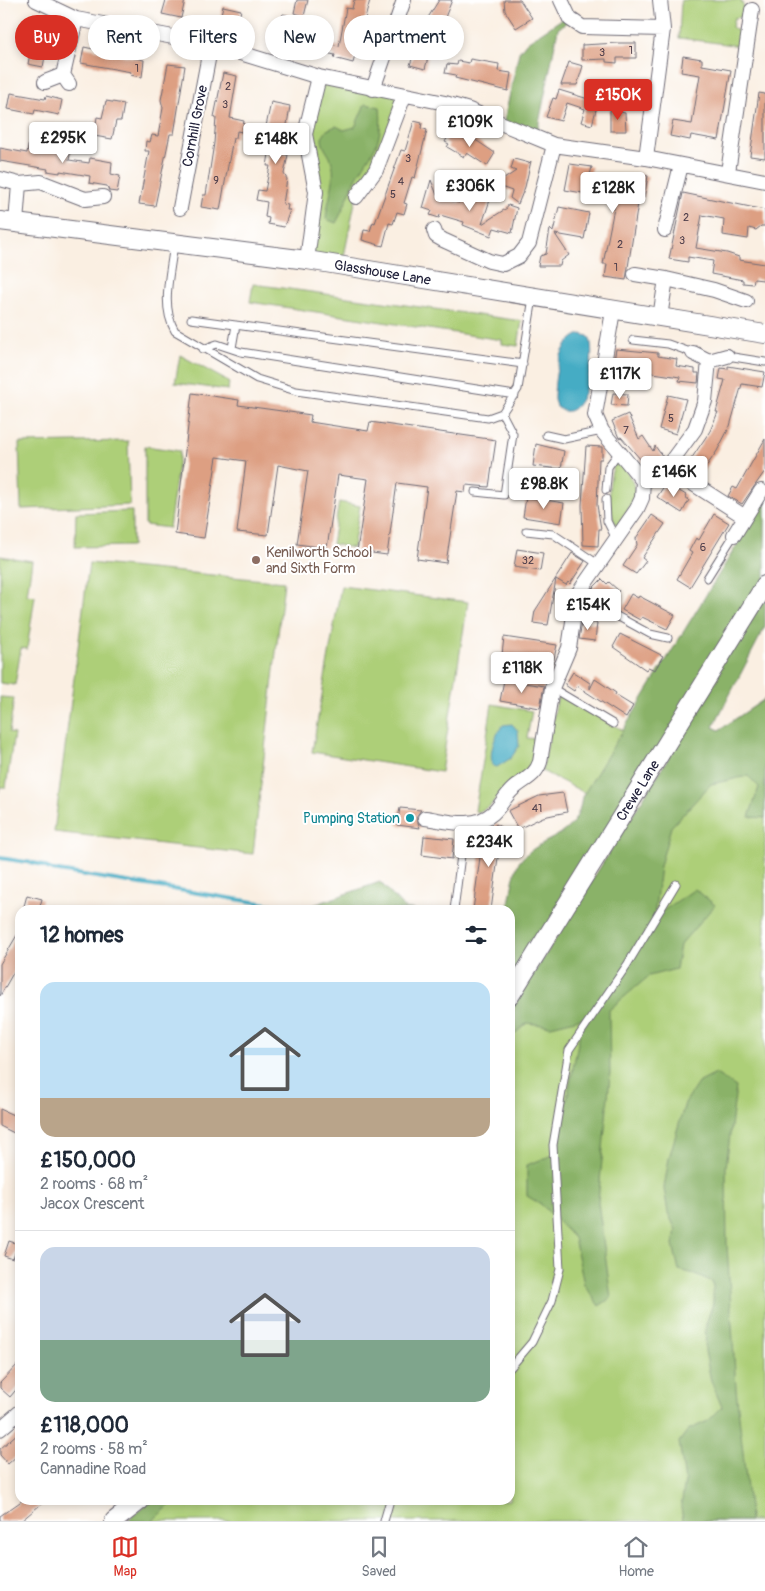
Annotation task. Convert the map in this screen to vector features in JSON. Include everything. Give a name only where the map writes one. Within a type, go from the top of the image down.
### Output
[{"type":"street","points":[[36,0],[68,15]]},
{"type":"street","points":[[373,89],[404,0]]},
{"type":"street","points":[[561,0],[570,19],[582,27],[663,29]]},
{"type":"street","points":[[646,158],[663,29],[660,0]]},
{"type":"street","points":[[728,172],[743,25],[752,10]]},
{"type":"street","points":[[78,19],[170,36]]},
{"type":"street","points":[[255,57],[319,77],[445,103],[470,110],[554,145],[646,158],[728,172],[765,181]]},
{"type":"street","points":[[45,82],[66,80],[69,60]]},
{"type":"street","name":"Cornhill Grove","points":[[180,208],[208,60]]},
{"type":"street","points":[[307,260],[316,192],[305,134],[319,77]]},
{"type":"street","points":[[356,197],[376,170],[404,96]]},
{"type":"street","points":[[434,230],[436,236],[443,240],[489,261],[503,264],[519,256],[529,243],[554,145]]},
{"type":"street","points":[[665,230],[681,165]]},
{"type":"street","points":[[0,179],[20,184],[41,182],[85,199],[103,197]]},
{"type":"street","points":[[8,222],[20,184]]},
{"type":"street","name":"Glasshouse Lane","points":[[8,222],[307,260],[542,303],[660,317],[765,334]]},
{"type":"street","points":[[635,274],[714,290],[746,301]]},
{"type":"street","points":[[660,317],[666,279]]},
{"type":"street","points":[[425,818],[465,824],[476,823],[493,813],[514,788],[535,774],[540,762],[554,683],[568,648],[577,595],[616,540],[642,498],[643,481],[602,431],[595,415],[613,311]]},
{"type":"street","points":[[693,353],[709,361],[727,356]]},
{"type":"street","points":[[643,481],[667,467],[695,429],[705,401],[709,361]]},
{"type":"street","points":[[667,467],[744,517]]},
{"type":"street","points":[[734,535],[763,488]]},
{"type":"street","name":"Crewe Lane","points":[[515,988],[765,584]]},
{"type":"street","points":[[0,1429],[15,1416]]},
{"type":"street","points":[[114,1521],[135,1505]]},
{"type":"lane","points":[[174,243],[166,307],[168,318],[179,335],[257,379],[296,390],[488,418],[502,413],[516,395],[530,316],[542,303]]},
{"type":"lane","points":[[530,316],[542,303]]},
{"type":"lane","points":[[192,319],[523,364]]},
{"type":"lane","points":[[232,348],[236,325]]},
{"type":"lane","points":[[633,340],[668,344],[693,353]]},
{"type":"lane","points":[[202,349],[213,344],[241,352],[516,395]]},
{"type":"lane","points":[[727,356],[765,362]]},
{"type":"lane","points":[[475,492],[504,495],[513,434],[502,413]]},
{"type":"lane","points":[[546,435],[564,440],[602,431]]},
{"type":"lane","points":[[606,490],[608,467],[619,452]]},
{"type":"lane","points":[[606,499],[607,521],[616,540]]},
{"type":"lane","points":[[526,530],[553,534],[598,564]]},
{"type":"lane","points":[[707,578],[734,535]]},
{"type":"lane","points":[[574,609],[615,615],[650,634],[668,638]]},
{"type":"lane","points":[[513,671],[554,683],[613,724]]},
{"type":"lane","points":[[455,905],[465,824]]},
{"type":"lane","points":[[515,1362],[532,1342],[552,1301],[560,1269],[553,1145],[569,1050],[627,965],[676,884]]},
{"type":"lane","points":[[384,1521],[389,1505]]},
{"type":"green space","points":[[681,0],[740,0],[747,11],[741,17],[734,18],[732,27],[741,33],[741,46],[679,38]]},
{"type":"green space","points":[[568,15],[570,19],[558,29],[536,138],[503,125],[519,52],[527,42]]},
{"type":"green space","points":[[319,77],[404,96],[356,197],[342,266],[307,260],[316,192],[305,134]]},
{"type":"green space","points":[[365,104],[380,107],[380,132],[374,149],[353,185],[336,223],[326,219],[333,183],[333,170],[322,138],[327,130],[336,126],[344,130],[355,127]]},
{"type":"green space","points":[[253,284],[522,321],[518,346],[502,344],[502,340],[250,302]]},
{"type":"green space","points":[[180,355],[229,382],[228,390],[175,383]]},
{"type":"green space","points":[[128,441],[130,505],[21,509],[19,443]]},
{"type":"green space","points":[[145,446],[180,451],[169,528],[145,525]]},
{"type":"green space","points":[[617,458],[631,478],[635,492],[630,507],[617,527],[611,511],[609,492],[611,474]]},
{"type":"green space","points":[[765,499],[765,627],[713,727],[719,730],[765,699],[765,818],[749,817],[759,787],[748,776],[711,784],[671,827],[660,866],[654,917],[695,889],[715,905],[680,945],[676,969],[649,976],[609,1010],[610,1076],[598,1202],[611,1298],[599,1306],[584,1284],[574,1238],[542,1205],[527,1196],[527,1165],[556,1154],[583,1018],[551,1026],[527,1023],[515,1034],[515,1004],[694,717],[686,712],[515,974],[515,905],[509,905],[516,870],[520,861],[529,852],[566,829],[573,822],[579,811],[582,797]]},
{"type":"green space","points":[[339,502],[360,506],[353,548],[332,544]]},
{"type":"green space","points":[[132,511],[132,546],[75,547],[76,513]]},
{"type":"green space","points":[[0,556],[32,561],[27,595],[35,596],[27,649],[21,648],[15,685],[0,683]]},
{"type":"green space","points":[[89,563],[284,582],[253,854],[54,832]]},
{"type":"green space","points":[[341,586],[468,602],[441,772],[312,752]]},
{"type":"green space","points":[[559,691],[624,731],[585,793],[542,771]]},
{"type":"green space","points":[[0,697],[14,698],[9,733],[14,734],[6,787],[1,787],[0,792]]},
{"type":"green space","points":[[765,699],[765,1521],[127,1521],[145,1505],[515,1505],[515,1004],[694,717],[719,730]]},
{"type":"green space","points":[[492,704],[532,711],[527,738],[537,739],[531,767],[507,785],[490,806],[478,812],[475,811]]},
{"type":"green space","points":[[380,882],[401,905],[314,905]]},
{"type":"green space","points":[[716,1074],[736,1087],[726,1167],[727,1245],[736,1389],[750,1516],[749,1521],[683,1521],[681,1507],[685,1481],[679,1442],[688,1430],[708,1421],[722,1407],[711,1381],[705,1351],[706,1324],[713,1303],[713,1282],[695,1274],[679,1270],[673,1245],[676,1230],[668,1213],[664,1188],[669,1158],[685,1103],[698,1083]]},
{"type":"green space","points":[[145,1505],[170,1505],[152,1521],[127,1521]]},
{"type":"water","points":[[581,334],[588,336],[591,343],[590,370],[587,385],[581,399],[574,408],[566,411],[556,406],[554,400],[556,372],[562,352],[567,344]]},
{"type":"water","points":[[512,724],[518,731],[519,746],[511,758],[497,767],[493,766],[491,756],[497,734],[503,725]]},
{"type":"building","points":[[166,0],[185,0],[182,15],[162,14]]},
{"type":"building","points":[[297,0],[308,0],[304,15],[294,13]]},
{"type":"building","points":[[354,0],[370,0],[366,15],[345,15],[346,8],[352,9]]},
{"type":"building","points":[[439,0],[452,0],[446,15],[430,15]]},
{"type":"building","points":[[504,0],[520,0],[532,18],[516,28],[505,11]]},
{"type":"building","points":[[223,6],[241,10],[240,15],[221,15]]},
{"type":"building","points":[[344,19],[344,60],[354,60],[353,63],[334,58],[334,45],[339,46]]},
{"type":"building","points":[[636,43],[636,58],[617,58],[617,63],[606,62],[606,59],[582,60],[582,45]]},
{"type":"building","points":[[84,47],[88,48],[88,60],[144,60],[142,77],[130,75],[131,72],[81,63]]},
{"type":"building","points":[[683,56],[702,59],[702,65],[731,70],[719,140],[691,135],[690,140],[670,136],[673,121],[692,124],[700,75],[681,72]]},
{"type":"building","points":[[470,59],[499,64],[498,71],[511,73],[508,91],[455,78],[456,75],[445,73],[447,64],[457,65],[458,61],[469,63]]},
{"type":"building","points":[[29,60],[44,60],[43,67],[28,64]]},
{"type":"building","points":[[412,60],[427,60],[425,69],[410,65]]},
{"type":"building","points":[[569,62],[583,66],[577,85],[561,85]]},
{"type":"building","points":[[168,64],[185,66],[174,134],[170,134],[155,206],[139,204],[149,151],[145,151],[146,141],[150,142],[152,135],[158,136],[163,108],[161,100]]},
{"type":"building","points":[[223,73],[237,76],[230,118],[244,121],[242,132],[237,131],[236,138],[233,138],[220,210],[201,207],[203,195],[206,195],[214,143],[216,118],[214,117]]},
{"type":"building","points":[[632,82],[633,99],[617,97],[616,83]]},
{"type":"building","points":[[559,90],[598,102],[592,125],[581,122],[585,109],[567,103],[561,121],[546,117],[553,98],[556,99]]},
{"type":"building","points":[[11,93],[45,99],[46,96],[62,100],[59,115],[35,110],[34,114],[8,109]]},
{"type":"building","points":[[759,93],[765,94],[765,158],[750,156]]},
{"type":"building","points":[[106,101],[124,104],[121,121],[116,121],[112,139],[94,136],[97,117],[102,118]]},
{"type":"building","points":[[271,102],[290,106],[283,150],[283,154],[288,155],[284,174],[287,179],[283,204],[288,205],[287,210],[290,210],[284,227],[268,224],[269,218],[265,217],[267,202],[256,200],[258,190],[265,191],[270,166],[267,166],[270,148],[262,146]]},
{"type":"building","points":[[610,110],[625,113],[626,131],[610,131]]},
{"type":"building","points":[[414,121],[422,123],[421,128],[427,130],[415,178],[412,177],[404,203],[407,204],[404,214],[397,212],[393,224],[389,223],[383,246],[362,240],[364,230],[370,231],[373,222],[375,223],[401,150],[405,151]]},
{"type":"building","points":[[451,131],[472,143],[474,139],[495,153],[487,166],[467,153],[464,157],[447,147],[449,144],[445,142]]},
{"type":"building","points":[[29,142],[71,149],[69,160],[89,163],[90,158],[112,162],[111,174],[120,176],[117,192],[109,191],[107,186],[89,183],[90,176],[60,171],[60,173],[47,171],[48,169],[0,161],[0,148],[27,153]]},
{"type":"building","points":[[514,159],[529,163],[531,161],[525,187],[518,204],[510,198],[512,191],[495,185],[516,171],[511,169]]},
{"type":"building","points":[[570,164],[592,167],[590,175],[636,183],[637,174],[648,176],[644,197],[639,197],[626,280],[605,277],[607,264],[603,264],[617,193],[596,189],[595,195],[565,190]]},
{"type":"building","points":[[431,180],[437,195],[441,197],[459,203],[464,188],[474,191],[473,194],[477,196],[475,199],[479,196],[490,200],[482,224],[507,208],[508,205],[517,208],[512,233],[494,228],[491,236],[463,225],[464,222],[440,215],[439,218],[430,215],[432,211],[423,208]]},
{"type":"building","points":[[683,193],[765,210],[765,226],[761,226],[756,230],[749,228],[748,239],[723,235],[724,219],[702,215],[696,248],[727,253],[739,257],[739,260],[765,264],[763,280],[754,279],[753,284],[743,283],[743,280],[711,274],[713,261],[688,257],[688,262],[669,259]]},
{"type":"building","points":[[559,207],[589,213],[584,239],[555,234],[569,255],[561,261],[560,266],[538,266],[540,256],[546,254],[550,229],[553,232]]},
{"type":"building","points":[[616,349],[658,353],[658,356],[677,359],[676,366],[695,369],[695,373],[699,373],[698,383],[679,381],[680,377],[613,367]]},
{"type":"building","points":[[728,366],[765,372],[762,387],[742,384],[730,426],[717,451],[699,477],[685,468],[710,431],[718,412],[716,412],[725,380],[719,379],[721,368],[728,369]]},
{"type":"building","name":"Kenilworth School and Sixth Form","points":[[192,393],[239,400],[238,405],[311,415],[310,422],[368,431],[370,422],[496,440],[489,487],[466,485],[465,492],[457,491],[446,563],[417,559],[427,487],[397,483],[387,555],[357,551],[368,479],[338,475],[327,548],[297,544],[308,471],[278,465],[268,535],[237,532],[246,461],[217,457],[204,538],[175,534]]},
{"type":"building","points":[[613,393],[628,394],[627,406],[611,405]]},
{"type":"building","points":[[668,395],[686,399],[676,434],[659,429]]},
{"type":"building","points":[[628,414],[639,439],[643,436],[653,451],[655,446],[663,457],[648,468],[621,437],[619,438],[612,421]]},
{"type":"building","points":[[765,439],[765,471],[742,504],[728,496],[733,487],[737,489]]},
{"type":"building","points":[[536,444],[564,451],[561,469],[533,466]]},
{"type":"building","points":[[586,446],[602,447],[602,459],[599,459],[597,505],[601,529],[599,529],[598,546],[583,545],[582,505]]},
{"type":"building","points":[[666,483],[686,495],[685,497],[689,500],[682,513],[657,497]]},
{"type":"building","points":[[526,497],[564,503],[561,523],[523,517]]},
{"type":"building","points":[[714,514],[729,523],[690,587],[677,579],[692,553],[689,551],[696,538],[699,540]]},
{"type":"building","points":[[652,515],[665,524],[642,558],[646,561],[636,574],[623,566],[637,545],[636,538]]},
{"type":"building","points":[[517,549],[543,553],[540,571],[514,567]]},
{"type":"building","points":[[572,553],[585,561],[570,584],[568,582],[566,585],[556,579],[548,625],[533,623],[535,611]]},
{"type":"building","points":[[602,579],[607,584],[609,582],[619,591],[605,605],[591,590]]},
{"type":"building","points":[[631,594],[638,598],[639,596],[675,615],[667,629],[642,617],[640,620],[622,610]]},
{"type":"building","points":[[582,622],[597,623],[595,641],[579,639]]},
{"type":"building","points":[[620,634],[663,656],[655,670],[648,667],[646,670],[613,647]]},
{"type":"building","points":[[504,637],[557,645],[553,663],[502,655]]},
{"type":"building","points":[[573,672],[590,683],[590,689],[595,679],[633,706],[626,718],[577,686],[574,691],[565,685]]},
{"type":"building","points":[[504,680],[544,686],[540,708],[500,701]]},
{"type":"building","points":[[563,793],[567,812],[543,817],[518,829],[508,811],[539,796]]},
{"type":"building","name":"Pumping Station","points":[[400,808],[421,810],[416,817],[420,828],[397,825]]},
{"type":"building","points":[[496,824],[511,834],[499,850],[492,905],[474,905],[482,842]]},
{"type":"building","points":[[424,836],[454,839],[452,859],[422,855]]},
{"type":"building","points":[[27,895],[42,899],[40,905],[24,905]]},
{"type":"building","points":[[15,938],[15,970],[0,996],[0,964]]},
{"type":"building","points":[[0,1109],[15,1116],[15,1134],[0,1126]]},
{"type":"building","points":[[9,1241],[15,1243],[13,1259],[4,1256]]},
{"type":"building","points":[[15,1367],[15,1391],[10,1397],[0,1388],[0,1383]]},
{"type":"building","points":[[15,1436],[15,1458],[8,1464],[0,1455],[0,1449]]},
{"type":"building","points":[[16,1505],[40,1505],[21,1521],[0,1521],[0,1516]]},
{"type":"waterway","points":[[0,858],[39,864],[52,870],[273,905]]},
{"type":"place","name":"Kenilworth School and Sixth Form","points":[[256,560]]},
{"type":"place","name":"Pumping Station","points":[[410,818]]}]
